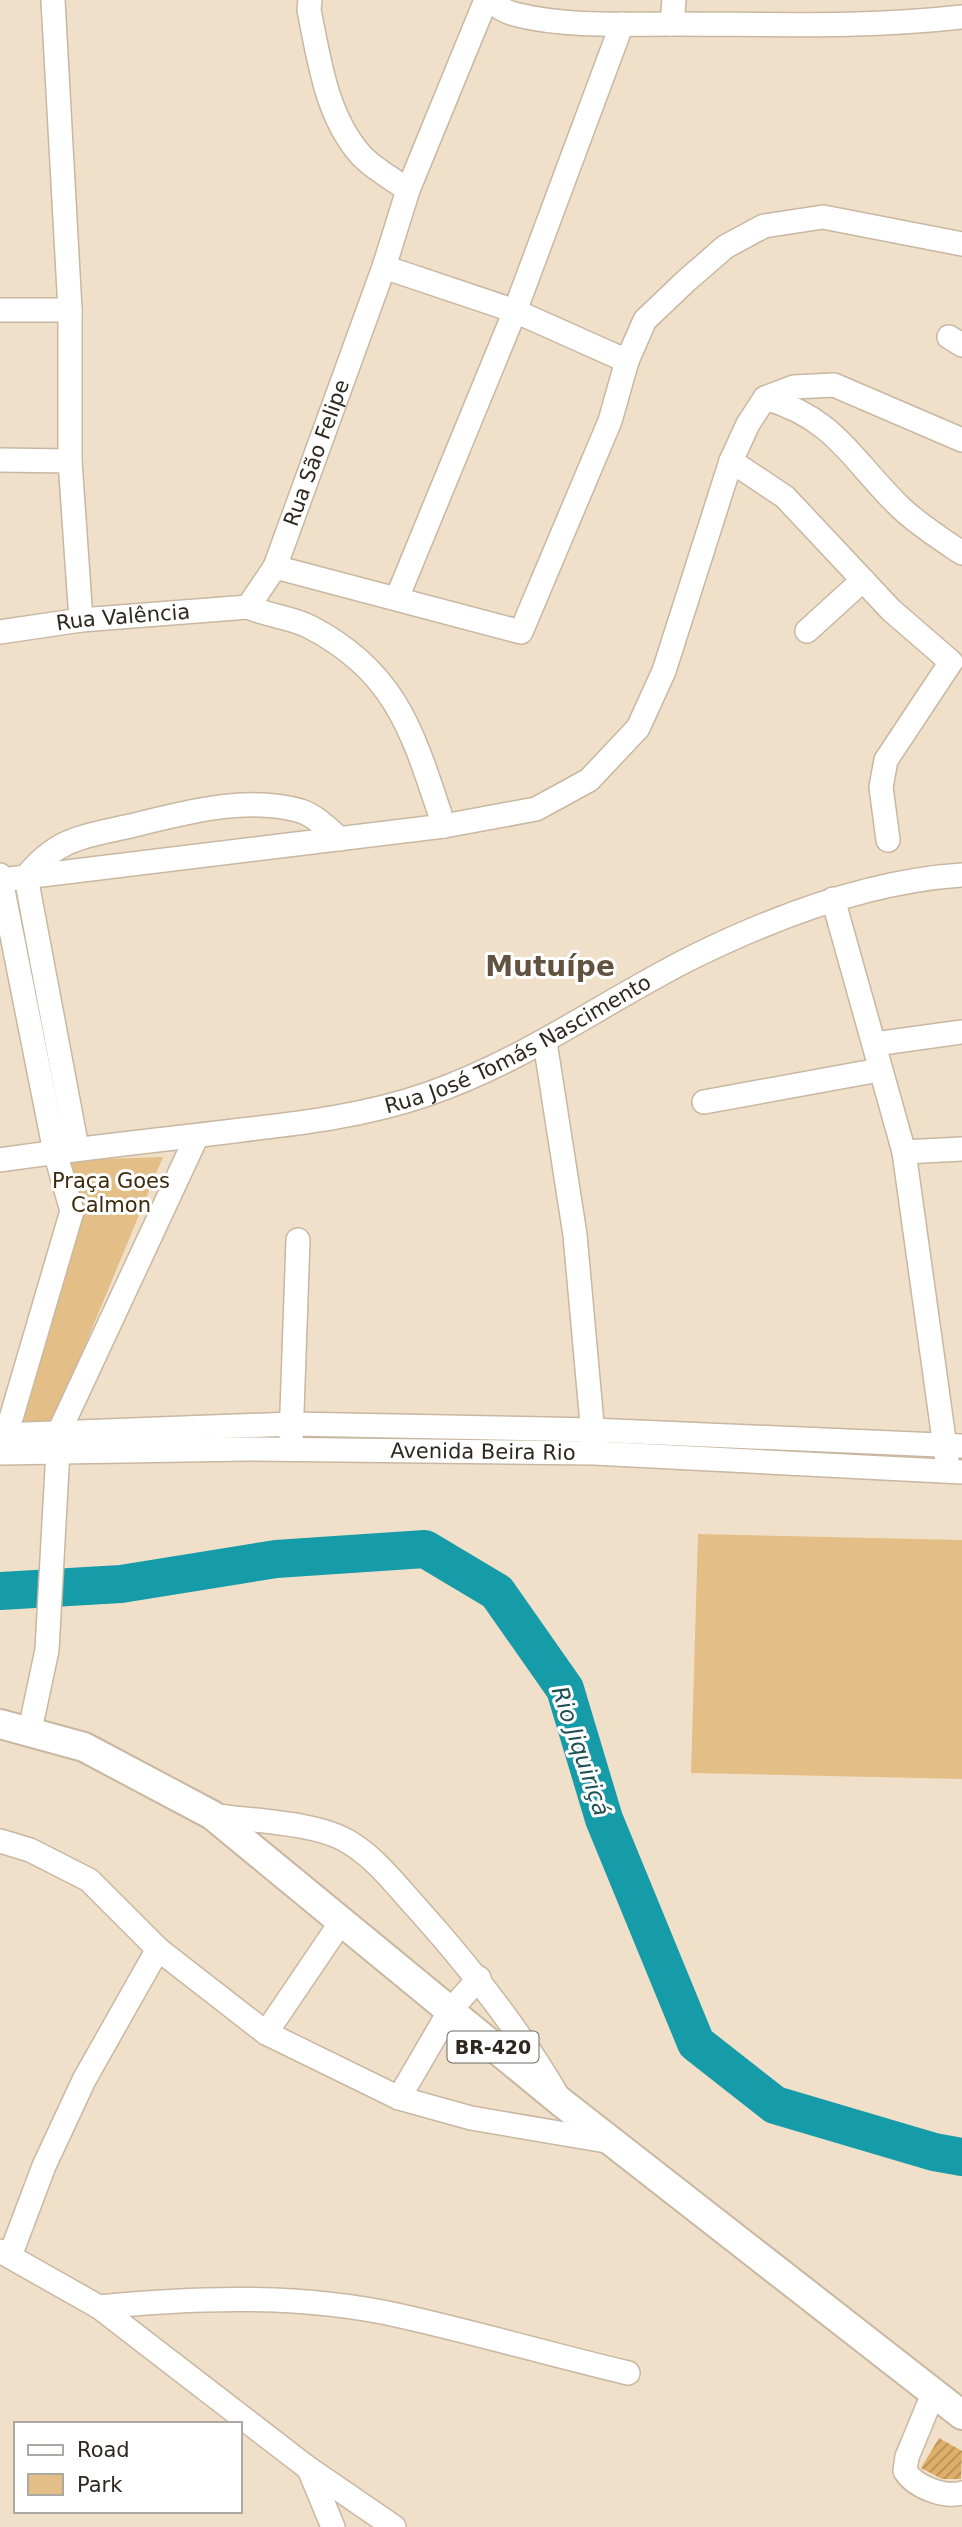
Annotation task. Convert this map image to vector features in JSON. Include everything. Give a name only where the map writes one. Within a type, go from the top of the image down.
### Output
[{"type":"main road","name":"BR-420","points":[[0,1724],[30,1730],[84,1747],[212,1815],[561,2102],[962,2416]]},
{"type":"street","points":[[53,0],[70,310],[69,461],[81,620]]},
{"type":"street","points":[[310,0],[309,10],[323,78],[335,112],[360,155],[408,190]]},
{"type":"street","points":[[488,0],[506,11],[533,18],[622,24],[904,24],[962,17]]},
{"type":"street","name":"Rua São Felipe","points":[[248,607],[275,567],[384,267],[408,190],[488,0]]},
{"type":"street","points":[[672,24],[674,0]]},
{"type":"street","points":[[397,598],[515,311],[622,24]]},
{"type":"street","points":[[275,567],[521,632],[610,421],[627,361],[645,320],[725,247],[764,226],[823,217],[962,244]]},
{"type":"street","points":[[384,267],[515,311],[627,361]]},
{"type":"street","points":[[0,310],[70,310]]},
{"type":"street","points":[[66,1150],[25,999],[0,879],[444,826],[524,812],[555,800],[589,780],[638,727],[664,671],[731,461],[748,424],[765,398],[794,387],[834,385],[962,440]]},
{"type":"street","points":[[765,398],[789,405],[831,432],[853,452],[903,510],[962,553]]},
{"type":"street","points":[[0,460],[69,461]]},
{"type":"street","points":[[731,461],[785,498],[891,610],[957,665],[886,760],[881,787],[888,839]]},
{"type":"street","points":[[807,631],[863,580]]},
{"type":"street","points":[[248,607],[267,616],[306,625],[349,650],[374,672],[411,729],[444,826]]},
{"type":"street","name":"Rua Valência","points":[[0,632],[81,620],[248,607]]},
{"type":"street","points":[[1,1444],[68,1235],[72,1211],[48,994],[26,877],[37,863],[66,843],[192,811],[244,806],[292,810],[318,820],[340,839]]},
{"type":"street","name":"Rua José Tomás Nascimento","points":[[0,1160],[321,1121],[428,1094],[545,1042],[690,959],[833,899],[962,875]]},
{"type":"street","points":[[833,899],[904,1152],[954,1446],[955,1472]]},
{"type":"street","points":[[25,999],[48,994]]},
{"type":"street","points":[[875,1044],[962,1032]]},
{"type":"street","points":[[545,1042],[575,1235],[594,1453]]},
{"type":"street","points":[[704,1101],[879,1069]]},
{"type":"street","points":[[30,1730],[47,1650],[55,1547],[58,1441],[197,1136]]},
{"type":"street","points":[[904,1152],[962,1149]]},
{"type":"street","points":[[291,1450],[298,1240]]},
{"type":"street","name":"Avenida Beira Rio","points":[[1,1444],[292,1424],[592,1430],[954,1446]]},
{"type":"street","name":"Avenida Beira Rio","points":[[58,1441],[291,1450],[594,1453],[955,1472]]},
{"type":"street","points":[[212,1815],[313,1830],[346,1840],[377,1863],[479,1978],[526,2042],[561,2102]]},
{"type":"street","points":[[0,1841],[30,1850],[89,1880],[158,1949],[266,2033],[399,2098],[471,2118],[613,2142]]},
{"type":"street","points":[[0,1854],[30,1850]]},
{"type":"street","points":[[266,2033],[341,1922]]},
{"type":"street","points":[[158,1949],[84,2080],[5,2254],[99,2307],[308,2468],[394,2527]]},
{"type":"street","points":[[399,2098],[449,2012],[479,1978]]},
{"type":"street","points":[[99,2307],[170,2300],[321,2305],[399,2315],[628,2373]]},
{"type":"street","points":[[933,2394],[907,2457],[905,2471],[909,2477],[934,2491],[948,2495],[962,2493]]},
{"type":"street","points":[[308,2468],[333,2527]]},
{"type":"green space","name":"Praça Goes Calmon","points":[[163,1157],[53,1423],[14,1426],[80,1212],[71,1160]]},
{"type":"green space","points":[[698,1534],[962,1540],[962,1779],[691,1773]]},
{"type":"building","points":[[939,2438],[962,2451],[961,2479],[942,2479],[921,2468]]},
{"type":"waterway","name":"Rio Jiquiriçá","points":[[0,1591],[121,1584],[276,1559],[425,1549],[497,1592],[565,1689],[604,1819],[696,2043],[775,2105],[934,2152],[962,2157]]},
{"type":"district","name":"Mutuípe","points":[[550,966]]}]
